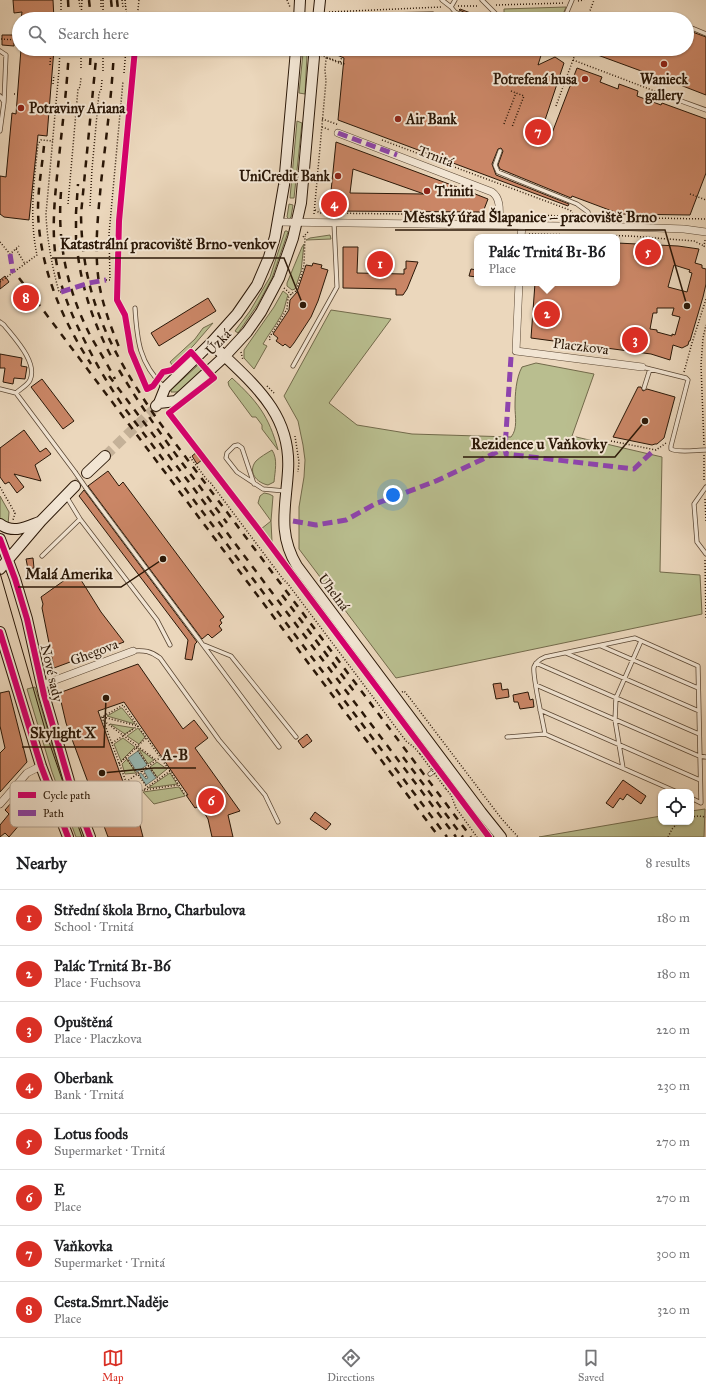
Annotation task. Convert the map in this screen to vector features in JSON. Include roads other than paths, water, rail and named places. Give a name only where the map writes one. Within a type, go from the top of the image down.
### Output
[{"type":"main road","points":[[299,12],[300,0]]},
{"type":"main road","points":[[318,12],[320,0]]},
{"type":"main road","name":"Úzká","points":[[299,56],[284,185],[278,222],[269,257],[256,285],[229,324],[165,388],[157,406],[176,401],[224,357],[247,332],[272,293],[285,264],[298,223],[304,178],[315,56]]},
{"type":"main road","name":"Uhelná","points":[[211,343],[258,389],[269,404],[284,435],[287,451],[288,471],[284,524],[288,549],[292,558],[395,697],[502,837]]},
{"type":"main road","points":[[87,473],[105,456]]},
{"type":"main road","points":[[0,569],[41,521],[75,486]]},
{"type":"main road","points":[[0,524],[6,528],[16,530],[41,521]]},
{"type":"main road","name":"Nové sady","points":[[0,539],[27,619],[42,685],[69,781]]},
{"type":"main road","points":[[0,632],[40,766],[46,781]]},
{"type":"main road","points":[[64,827],[68,837]]},
{"type":"main road","name":"Nové sady","points":[[86,827],[90,837]]},
{"type":"street","name":"Trnitá","points":[[338,132],[492,192],[497,198],[499,225]]},
{"type":"street","points":[[278,222],[499,225],[521,231],[593,227],[684,229],[706,236]]},
{"type":"street","name":"Placzkova","points":[[519,286],[516,351],[642,367]]},
{"type":"street","name":"Ghegova","points":[[42,685],[133,651]]},
{"type":"street","points":[[20,781],[27,773],[40,766]]},
{"type":"street","points":[[0,804],[10,793]]},
{"type":"lane","points":[[442,0],[453,7],[455,12]]},
{"type":"lane","points":[[453,7],[455,0]]},
{"type":"lane","points":[[482,0],[494,12]]},
{"type":"lane","points":[[567,12],[571,1]]},
{"type":"lane","points":[[694,29],[706,34]]},
{"type":"lane","points":[[0,51],[6,55],[4,102],[0,131]]},
{"type":"lane","points":[[0,96],[4,102]]},
{"type":"lane","points":[[670,97],[706,110]]},
{"type":"lane","points":[[500,151],[495,166],[498,172],[577,204],[588,212],[593,227]]},
{"type":"lane","points":[[293,366],[336,287],[334,223]]},
{"type":"lane","points":[[135,308],[139,347],[150,371],[165,388]]},
{"type":"lane","points":[[0,322],[4,325],[31,362],[33,370],[30,381],[16,393]]},
{"type":"lane","points":[[642,367],[686,378],[688,382],[671,446],[676,452],[705,450]]},
{"type":"lane","points":[[644,388],[650,369]]},
{"type":"lane","points":[[0,389],[16,393],[279,747]]},
{"type":"lane","points":[[254,484],[242,448],[238,445],[234,446],[227,453],[226,458],[236,472],[254,484],[263,489],[286,491]]},
{"type":"lane","points":[[705,488],[694,504],[697,542],[706,553]]},
{"type":"lane","points":[[66,495],[80,519],[158,620],[170,645]]},
{"type":"lane","points":[[42,556],[80,519]]},
{"type":"lane","points":[[544,734],[533,673],[536,663],[545,657],[635,638],[698,666],[701,803],[694,800]]},
{"type":"lane","points":[[623,768],[615,720],[616,698],[641,641]]},
{"type":"lane","points":[[203,645],[231,656],[296,737]]},
{"type":"lane","points":[[600,646],[698,688]]},
{"type":"lane","points":[[133,651],[144,650],[154,653],[160,658],[219,740],[265,795],[278,822]]},
{"type":"lane","points":[[566,653],[699,711]]},
{"type":"lane","points":[[536,663],[699,734]]},
{"type":"lane","points":[[536,685],[699,756],[706,757]]},
{"type":"lane","points":[[540,710],[700,780]]},
{"type":"lane","points":[[507,737],[544,734],[670,789]]},
{"type":"lane","points":[[430,774],[445,763]]},
{"type":"water","points":[[138,751],[147,765],[137,772],[128,758]]},
{"type":"water","points":[[149,768],[156,778],[146,785],[139,774],[141,773],[146,779],[148,778],[144,771]]},
{"type":"tunnel","points":[[105,456],[155,408]]},
{"type":"tunnel","points":[[75,486],[87,473]]},
{"type":"tram line","points":[[0,573],[47,736],[63,781]]},
{"type":"tram line","points":[[79,827],[82,837]]},
{"type":"railway","points":[[68,0],[69,12]]},
{"type":"railway","points":[[89,0],[90,12]]},
{"type":"railway","points":[[111,0],[112,12]]},
{"type":"railway","points":[[117,0],[118,12]]},
{"type":"railway","points":[[69,56],[55,199],[54,241],[60,280],[80,332],[100,370],[123,406],[447,837]]},
{"type":"railway","points":[[90,65],[91,56]]},
{"type":"railway","points":[[96,56],[81,214],[83,244],[93,298],[113,347],[157,419],[471,837]]},
{"type":"railway","points":[[114,56],[101,183],[97,233],[97,258],[99,283],[103,301],[121,352]]},
{"type":"railway","points":[[44,146],[39,186],[38,210],[42,251],[47,271],[61,310],[91,364]]},
{"type":"railway","points":[[76,242],[78,184]]},
{"type":"railway","points":[[61,192],[60,211],[62,247],[69,282],[81,316],[89,333],[115,379]]},
{"type":"railway","points":[[78,256],[90,308],[99,332],[111,356]]},
{"type":"railway","points":[[19,278],[439,837]]},
{"type":"railway","points":[[119,370],[157,429],[227,523]]},
{"type":"railway","points":[[109,376],[456,837]]},
{"type":"railway","points":[[282,595],[356,694]]},
{"type":"railway","points":[[403,757],[463,837]]},
{"type":"place","name":"Wanieck gallery","points":[[664,64]]},
{"type":"place","name":"Potrefená husa","points":[[585,79]]},
{"type":"place","name":"Potraviny Ariana","points":[[21,108]]},
{"type":"place","name":"Air Bank","points":[[398,119]]},
{"type":"place","name":"Vaňkovka","points":[[538,132]]},
{"type":"place","name":"UniCredit Bank","points":[[338,176]]},
{"type":"place","name":"Triniti","points":[[427,191]]},
{"type":"place","name":"Oberbank","points":[[334,204]]},
{"type":"place","name":"Lotus foods","points":[[648,252]]},
{"type":"place","name":"Střední škola Brno, Charbulova","points":[[380,264]]},
{"type":"place","name":"Cesta.Smrt.Naděje","points":[[26,298]]},
{"type":"place","name":"Katastrální pracoviště Brno-venkov","points":[[303,305]]},
{"type":"place","name":"Městský úřad Šlapanice – pracoviště Brno","points":[[687,306]]},
{"type":"place","name":"Palác Trnitá B1-B6","points":[[547,314]]},
{"type":"place","name":"Opuštěná","points":[[635,340]]},
{"type":"place","name":"Rezidence u Vaňkovky","points":[[645,421]]},
{"type":"place","name":"Malá Amerika","points":[[163,559]]},
{"type":"place","name":"Skylight X","points":[[106,698]]},
{"type":"place","name":"A-B","points":[[102,773]]},
{"type":"place","name":"E","points":[[211,801]]}]
